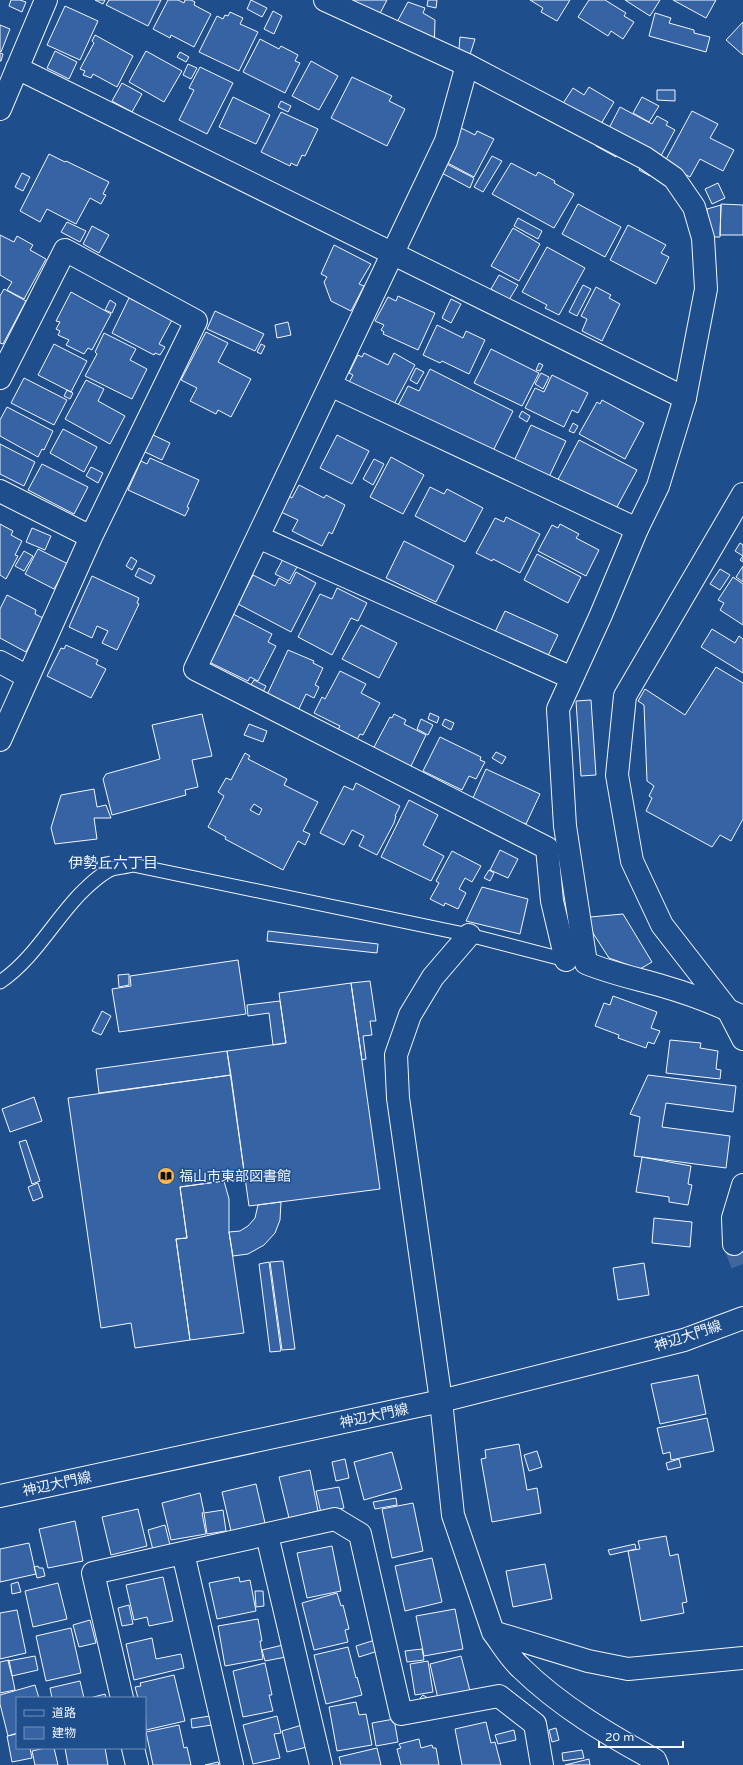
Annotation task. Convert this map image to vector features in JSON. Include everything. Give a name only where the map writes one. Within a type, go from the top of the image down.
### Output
[{"type":"street","points":[[1,104],[46,0]]},
{"type":"street","points":[[325,0],[467,66],[646,158],[674,178],[694,207],[703,238],[706,289],[684,398],[658,486],[637,529],[558,709],[565,826],[576,962]]},
{"type":"street","points":[[467,66],[446,141],[195,669],[547,848],[552,901],[576,962]]},
{"type":"street","points":[[17,68],[684,398]]},
{"type":"street","points":[[0,378],[65,250],[196,321],[91,537],[0,740]]},
{"type":"street","points":[[330,385],[637,529]]},
{"type":"street","points":[[0,491],[91,537]]},
{"type":"street","points":[[743,494],[625,696],[617,775],[632,861],[662,925],[735,1013],[743,1039]]},
{"type":"street","points":[[258,537],[572,678]]},
{"type":"street","points":[[0,662],[28,677]]},
{"type":"street","points":[[469,935],[433,977],[410,1015],[396,1055],[398,1098],[441,1401],[453,1515],[493,1632],[520,1667],[555,1697],[600,1729],[655,1760],[657,1765]]},
{"type":"street","points":[[576,962],[607,972],[661,986],[735,1013]]},
{"type":"street","points":[[734,1244],[733,1218],[743,1185]]},
{"type":"street","name":"神辺大門線","points":[[0,1496],[441,1401],[684,1340],[743,1318]]},
{"type":"street","points":[[122,1697],[93,1573],[335,1519],[360,1534],[401,1714],[499,1696],[535,1724],[542,1765]]},
{"type":"street","points":[[267,1535],[321,1765]]},
{"type":"street","points":[[183,1553],[232,1765]]},
{"type":"street","points":[[493,1632],[588,1661],[628,1669],[743,1658]]},
{"type":"street","points":[[133,1749],[137,1765]]},
{"type":"lane","points":[[0,982],[9,976],[35,949],[65,910],[91,883],[112,869],[133,865],[469,935],[576,962]]},
{"type":"building","points":[[11,0],[26,2],[22,12],[9,6]]},
{"type":"building","points":[[95,0],[105,0],[103,4]]},
{"type":"building","points":[[109,0],[161,0],[148,26],[106,5]]},
{"type":"building","points":[[168,0],[178,0],[184,3],[185,0],[191,0],[195,2],[194,5],[211,14],[194,47],[171,35],[170,38],[153,29]]},
{"type":"building","points":[[251,0],[267,8],[262,17],[247,9]]},
{"type":"building","points":[[349,0],[387,0],[375,23]]},
{"type":"building","points":[[428,0],[437,0],[436,8],[427,6]]},
{"type":"building","points":[[530,0],[570,0],[557,21],[541,12],[543,8]]},
{"type":"building","points":[[589,0],[605,0],[626,13],[624,16],[634,22],[623,39],[611,31],[608,36],[578,17]]},
{"type":"building","points":[[625,0],[660,0],[650,16]]},
{"type":"building","points":[[673,0],[716,0],[706,18]]},
{"type":"building","points":[[408,2],[425,8],[423,13],[435,20],[434,55],[391,33]]},
{"type":"building","points":[[65,6],[98,21],[80,60],[47,45]]},
{"type":"building","points":[[273,11],[282,16],[274,34],[264,29]]},
{"type":"building","points":[[230,12],[243,18],[240,24],[258,32],[239,71],[199,52],[217,16],[223,19],[225,15],[228,16]]},
{"type":"building","points":[[655,13],[671,18],[669,23],[694,30],[694,33],[710,37],[706,52],[649,36]]},
{"type":"building","points":[[743,22],[743,55],[726,40]]},
{"type":"building","points":[[0,25],[10,29],[1,52],[0,51]]},
{"type":"building","points":[[95,35],[133,56],[117,87],[93,74],[91,78],[83,75],[85,71],[80,69],[94,43],[92,41]]},
{"type":"building","points":[[460,37],[475,39],[467,64],[458,60]]},
{"type":"building","points":[[260,39],[279,49],[281,46],[298,55],[295,61],[300,63],[285,93],[243,72]]},
{"type":"building","points":[[55,51],[77,62],[69,79],[47,68]]},
{"type":"building","points":[[146,51],[182,71],[164,102],[129,82]]},
{"type":"building","points":[[180,52],[189,57],[186,62],[177,57]]},
{"type":"building","points":[[0,53],[3,54],[1,61],[0,61]]},
{"type":"building","points":[[311,61],[338,76],[319,110],[292,96]]},
{"type":"building","points":[[188,64],[197,68],[191,79],[183,75]]},
{"type":"building","points":[[200,67],[233,83],[207,134],[179,120],[194,90],[189,88]]},
{"type":"building","points":[[352,77],[392,96],[389,101],[405,109],[387,146],[331,118]]},
{"type":"building","points":[[122,83],[142,94],[132,112],[112,101]]},
{"type":"building","points":[[589,87],[614,102],[601,124],[562,105],[573,88],[584,95]]},
{"type":"building","points":[[657,90],[675,90],[675,101],[657,100]]},
{"type":"building","points":[[233,97],[270,115],[256,144],[219,127]]},
{"type":"building","points":[[642,97],[659,106],[649,122],[633,113]]},
{"type":"building","points":[[281,101],[291,106],[288,112],[278,107]]},
{"type":"building","points":[[620,107],[652,124],[657,116],[668,122],[666,125],[675,130],[650,176],[639,170],[641,167],[617,154],[616,157],[596,146],[606,129],[608,130]]},
{"type":"building","points":[[692,111],[718,124],[710,138],[734,150],[723,171],[700,159],[690,177],[664,163]]},
{"type":"building","points":[[281,112],[318,129],[305,156],[302,155],[297,166],[291,163],[290,166],[261,152]]},
{"type":"building","points":[[459,127],[475,135],[477,131],[494,139],[474,177],[442,160]]},
{"type":"building","points":[[49,154],[109,182],[103,194],[106,195],[101,204],[90,198],[76,224],[47,209],[40,222],[20,211]]},
{"type":"building","points":[[492,156],[502,161],[483,192],[474,187]]},
{"type":"building","points":[[441,161],[474,178],[470,188],[436,170]]},
{"type":"building","points":[[511,163],[536,176],[538,172],[574,194],[554,228],[492,194]]},
{"type":"building","points":[[22,173],[30,177],[23,191],[15,187]]},
{"type":"building","points":[[718,183],[725,198],[712,204],[705,189]]},
{"type":"building","points":[[578,204],[621,227],[605,257],[562,234]]},
{"type":"building","points":[[721,204],[743,205],[743,235],[720,235]]},
{"type":"building","points":[[721,205],[720,237],[707,237],[707,209]]},
{"type":"building","points":[[518,218],[542,231],[538,239],[514,226]]},
{"type":"building","points":[[67,222],[86,231],[80,242],[61,232]]},
{"type":"building","points":[[628,225],[666,245],[661,253],[669,257],[656,284],[610,260]]},
{"type":"building","points":[[92,226],[109,235],[99,253],[83,244]]},
{"type":"building","points":[[513,228],[540,244],[519,281],[491,266]]},
{"type":"building","points":[[0,235],[14,242],[17,236],[33,245],[30,250],[46,259],[24,299],[7,290],[12,282],[0,275]]},
{"type":"building","points":[[334,245],[371,264],[359,284],[364,286],[351,311],[331,301],[324,282],[327,277],[321,274]]},
{"type":"building","points":[[547,247],[585,268],[559,315],[545,308],[547,305],[522,292]]},
{"type":"building","points":[[499,275],[518,285],[509,300],[491,289]]},
{"type":"building","points":[[583,285],[591,289],[577,316],[569,312]]},
{"type":"building","points":[[596,287],[611,295],[609,298],[620,304],[602,341],[582,331],[587,319],[581,316]]},
{"type":"building","points":[[4,289],[26,301],[3,344],[0,343],[0,296]]},
{"type":"building","points":[[71,292],[111,314],[92,350],[88,348],[84,354],[66,345],[69,340],[58,335],[60,331],[56,329],[60,322],[56,321]]},
{"type":"building","points":[[398,296],[435,313],[418,350],[383,334],[384,332],[381,330],[384,325],[375,321],[388,297],[396,301]]},
{"type":"building","points":[[129,298],[172,320],[159,344],[165,347],[160,355],[155,353],[154,355],[112,333]]},
{"type":"building","points":[[451,299],[461,304],[451,323],[442,318]]},
{"type":"building","points":[[110,300],[116,304],[112,313],[105,310]]},
{"type":"building","points":[[215,311],[264,334],[255,351],[207,329]]},
{"type":"building","points":[[288,322],[291,335],[277,338],[275,325]]},
{"type":"building","points":[[437,325],[463,338],[466,331],[485,340],[469,374],[442,361],[440,363],[423,355]]},
{"type":"building","points":[[206,332],[228,343],[218,362],[251,379],[231,417],[218,410],[216,414],[190,401],[197,388],[181,380]]},
{"type":"building","points":[[104,333],[136,349],[130,360],[147,369],[132,399],[85,376],[97,354],[95,352]]},
{"type":"building","points":[[54,344],[87,361],[71,392],[38,375]]},
{"type":"building","points":[[261,344],[265,346],[261,354],[257,352]]},
{"type":"building","points":[[491,349],[539,373],[522,406],[474,383]]},
{"type":"building","points":[[364,353],[388,365],[394,353],[415,365],[392,408],[348,384],[353,375],[349,373],[358,355],[362,357]]},
{"type":"building","points":[[539,363],[543,365],[540,371],[536,370]]},
{"type":"building","points":[[416,368],[424,372],[417,384],[410,380]]},
{"type":"building","points":[[430,369],[513,411],[488,461],[397,407],[408,386],[419,391]]},
{"type":"building","points":[[541,373],[549,377],[543,389],[535,384]]},
{"type":"building","points":[[552,375],[588,393],[578,413],[572,410],[564,427],[525,408],[535,388],[544,392]]},
{"type":"building","points":[[24,378],[67,400],[54,425],[11,403]]},
{"type":"building","points":[[86,380],[104,389],[98,401],[125,416],[110,444],[65,419]]},
{"type":"building","points":[[67,390],[73,393],[70,399],[64,396]]},
{"type":"building","points":[[602,400],[644,423],[625,459],[579,434],[597,402],[600,404]]},
{"type":"building","points":[[7,407],[53,431],[44,450],[42,449],[38,457],[0,436],[0,420]]},
{"type":"building","points":[[522,411],[530,416],[527,422],[519,417]]},
{"type":"building","points":[[573,423],[578,426],[574,433],[569,431]]},
{"type":"building","points":[[531,425],[566,441],[549,477],[514,461]]},
{"type":"building","points":[[63,429],[97,447],[84,472],[50,453]]},
{"type":"building","points":[[151,434],[170,443],[162,460],[143,451]]},
{"type":"building","points":[[337,435],[369,451],[352,484],[320,468]]},
{"type":"building","points":[[579,440],[637,470],[611,518],[554,487]]},
{"type":"building","points":[[0,444],[35,462],[24,486],[0,474]]},
{"type":"building","points":[[391,457],[424,475],[403,514],[370,497]]},
{"type":"building","points":[[150,458],[199,480],[187,507],[189,508],[185,516],[128,490],[141,461],[147,464]]},
{"type":"building","points":[[374,459],[384,464],[373,485],[363,479]]},
{"type":"building","points":[[42,464],[88,487],[74,514],[28,490]]},
{"type":"building","points":[[91,467],[103,473],[98,483],[86,476]]},
{"type":"building","points":[[299,485],[324,498],[326,495],[345,505],[332,534],[329,532],[322,546],[292,531],[298,520],[281,512],[289,496],[292,498]]},
{"type":"building","points":[[430,487],[444,494],[447,489],[483,508],[465,542],[415,516]]},
{"type":"building","points":[[506,517],[540,534],[520,573],[493,559],[492,561],[476,553],[495,518],[504,522]]},
{"type":"building","points":[[0,524],[13,531],[11,535],[22,541],[15,555],[18,556],[6,579],[0,575]]},
{"type":"building","points":[[560,524],[579,534],[576,538],[599,550],[586,576],[538,551],[552,525],[558,528]]},
{"type":"building","points":[[32,528],[51,536],[45,550],[26,542]]},
{"type":"building","points":[[404,541],[454,566],[436,602],[386,578]]},
{"type":"building","points":[[740,543],[743,545],[743,556],[735,551]]},
{"type":"building","points":[[38,549],[68,564],[54,589],[25,574]]},
{"type":"building","points":[[24,551],[33,556],[24,571],[15,566]]},
{"type":"building","points":[[537,554],[581,577],[568,603],[524,580]]},
{"type":"building","points":[[131,557],[137,561],[132,570],[126,566]]},
{"type":"building","points":[[283,559],[297,567],[289,581],[275,574]]},
{"type":"building","points":[[743,566],[743,582],[736,577]]},
{"type":"building","points":[[139,568],[155,576],[151,584],[135,576]]},
{"type":"building","points":[[720,569],[730,575],[720,590],[710,584]]},
{"type":"building","points":[[296,572],[316,583],[291,632],[238,604],[253,575],[275,586],[279,578],[290,584]]},
{"type":"building","points":[[92,576],[139,598],[137,603],[139,604],[117,650],[102,643],[108,631],[97,626],[92,638],[69,627]]},
{"type":"building","points":[[733,577],[743,584],[743,625],[720,610],[724,603],[718,600]]},
{"type":"building","points":[[337,588],[367,603],[358,621],[351,618],[332,655],[298,637],[320,594],[332,599]]},
{"type":"building","points":[[7,595],[36,610],[35,614],[43,618],[26,652],[0,638],[0,609]]},
{"type":"building","points":[[505,611],[558,635],[545,662],[494,634]]},
{"type":"building","points":[[233,614],[272,634],[268,642],[276,646],[258,681],[250,677],[248,681],[209,662]]},
{"type":"building","points":[[361,625],[397,643],[379,678],[342,659]]},
{"type":"building","points":[[712,629],[735,643],[739,636],[743,639],[743,673],[701,647]]},
{"type":"building","points":[[66,645],[98,660],[96,664],[106,669],[91,698],[47,676],[61,648],[64,649]]},
{"type":"building","points":[[288,650],[314,661],[313,663],[323,668],[315,685],[319,687],[314,698],[306,694],[298,711],[267,695]]},
{"type":"building","points":[[716,667],[743,683],[743,819],[731,841],[720,835],[712,847],[646,811],[652,798],[649,796],[654,786],[647,781],[644,705],[638,701],[645,689],[685,715]]},
{"type":"building","points":[[340,671],[366,684],[361,693],[380,703],[363,735],[360,734],[355,743],[336,733],[340,726],[314,713],[322,697],[325,699]]},
{"type":"building","points":[[254,680],[266,686],[262,694],[249,688]]},
{"type":"building","points":[[591,700],[596,775],[581,776],[576,701]]},
{"type":"building","points":[[430,713],[439,717],[437,723],[428,719]]},
{"type":"building","points":[[202,714],[212,756],[192,760],[198,787],[185,790],[186,795],[112,815],[103,779],[106,774],[160,759],[152,725]]},
{"type":"building","points":[[394,714],[406,720],[404,724],[426,735],[410,768],[373,749],[390,717],[392,718]]},
{"type":"building","points":[[421,719],[433,725],[428,735],[417,729]]},
{"type":"building","points":[[445,719],[454,723],[451,730],[442,725]]},
{"type":"building","points":[[249,724],[267,731],[263,742],[244,735]]},
{"type":"building","points":[[440,737],[481,757],[480,760],[485,762],[476,779],[469,776],[462,790],[423,771]]},
{"type":"building","points":[[496,752],[506,757],[502,764],[492,758]]},
{"type":"building","points":[[245,753],[250,756],[248,759],[287,779],[284,785],[318,802],[303,831],[310,834],[305,845],[298,841],[283,870],[225,839],[226,837],[208,827],[224,796],[218,792],[226,778],[231,780]],"holes":[[[254,804],[262,809],[259,815],[250,810]]]},
{"type":"building","points":[[486,769],[540,794],[526,824],[524,823],[522,827],[472,800]]},
{"type":"building","points":[[356,783],[400,806],[395,816],[394,823],[377,855],[359,846],[364,836],[352,830],[344,845],[320,833],[344,786],[353,790]]},
{"type":"building","points":[[94,789],[97,807],[106,805],[111,818],[94,818],[97,839],[55,844],[51,828],[61,795]]},
{"type":"building","points":[[409,800],[438,815],[423,845],[444,856],[431,881],[381,857]]},
{"type":"building","points":[[500,850],[518,859],[508,878],[490,870]]},
{"type":"building","points":[[452,851],[481,866],[472,882],[465,878],[459,889],[466,893],[458,909],[445,903],[444,906],[430,899],[439,883],[436,881]]},
{"type":"building","points":[[489,870],[494,873],[490,881],[484,878]]},
{"type":"building","points":[[482,887],[528,899],[520,934],[466,921]]},
{"type":"building","points":[[623,914],[652,962],[640,969],[609,958],[591,930],[590,917]]},
{"type":"building","points":[[268,931],[378,944],[377,953],[267,941]]},
{"type":"building","points":[[238,960],[246,1014],[119,1032],[112,989],[131,986],[130,976]]},
{"type":"building","points":[[129,974],[129,985],[119,987],[118,975]]},
{"type":"building","points":[[370,981],[376,1021],[370,1021],[372,1035],[363,1036],[366,1059],[362,1060],[351,983]]},
{"type":"building","points":[[351,983],[380,1189],[249,1206],[227,1051],[286,1043],[279,993]]},
{"type":"building","points":[[613,996],[657,1012],[651,1028],[660,1031],[654,1044],[648,1042],[646,1048],[618,1038],[619,1035],[595,1026],[604,1003],[610,1005]]},
{"type":"building","points":[[280,1001],[286,1043],[273,1045],[269,1013],[248,1016],[247,1005]]},
{"type":"building","points":[[102,1011],[111,1016],[101,1035],[92,1031]]},
{"type":"building","points":[[670,1040],[701,1043],[700,1048],[718,1051],[716,1069],[721,1070],[720,1079],[666,1073]]},
{"type":"building","points":[[227,1051],[231,1075],[99,1093],[96,1069]]},
{"type":"building","points":[[231,1075],[245,1178],[180,1187],[187,1238],[176,1239],[190,1340],[135,1348],[131,1323],[101,1328],[68,1098]]},
{"type":"building","points":[[648,1075],[736,1086],[733,1112],[666,1103],[662,1127],[730,1136],[726,1168],[634,1156],[640,1117],[630,1114]]},
{"type":"building","points":[[34,1097],[42,1121],[10,1132],[2,1109]]},
{"type":"building","points":[[26,1140],[40,1181],[32,1184],[19,1142]]},
{"type":"building","points":[[642,1157],[691,1166],[688,1184],[692,1185],[688,1205],[669,1202],[669,1197],[636,1192]]},
{"type":"building","points":[[224,1181],[229,1199],[229,1232],[244,1333],[190,1340],[176,1239],[187,1238],[180,1187]]},
{"type":"building","points":[[38,1183],[43,1197],[33,1201],[28,1187]]},
{"type":"building","points":[[281,1202],[280,1220],[275,1233],[264,1245],[248,1254],[233,1256],[229,1232],[240,1231],[248,1226],[255,1218],[258,1205]]},
{"type":"building","points":[[654,1218],[692,1222],[690,1247],[652,1243]]},
{"type":"building","points":[[283,1261],[295,1349],[282,1350],[270,1262]]},
{"type":"building","points":[[269,1262],[281,1351],[270,1352],[259,1264]]},
{"type":"building","points":[[644,1263],[649,1295],[618,1300],[613,1268]]},
{"type":"building","points":[[698,1375],[706,1414],[660,1424],[651,1384]]},
{"type":"building","points":[[707,1418],[714,1451],[671,1460],[670,1452],[663,1454],[657,1428]]},
{"type":"building","points":[[519,1444],[527,1490],[537,1488],[541,1513],[492,1522],[481,1459],[486,1458],[485,1450]]},
{"type":"building","points":[[537,1451],[542,1467],[529,1471],[524,1455]]},
{"type":"building","points":[[392,1452],[402,1489],[364,1500],[354,1462]]},
{"type":"building","points":[[345,1459],[349,1478],[336,1481],[332,1462]]},
{"type":"building","points":[[679,1459],[681,1467],[668,1470],[666,1463]]},
{"type":"building","points":[[310,1470],[318,1511],[289,1518],[279,1477]]},
{"type":"building","points":[[256,1484],[265,1523],[231,1531],[222,1492]]},
{"type":"building","points":[[339,1487],[344,1508],[321,1513],[316,1491]]},
{"type":"building","points":[[200,1493],[204,1512],[202,1513],[206,1534],[171,1540],[162,1503]]},
{"type":"building","points":[[396,1498],[397,1505],[375,1509],[373,1502]]},
{"type":"building","points":[[413,1503],[423,1551],[392,1558],[382,1509]]},
{"type":"building","points":[[138,1509],[147,1546],[111,1555],[102,1517]]},
{"type":"building","points":[[223,1510],[226,1531],[207,1534],[204,1513]]},
{"type":"building","points":[[75,1521],[83,1561],[48,1568],[39,1529]]},
{"type":"building","points":[[165,1525],[170,1545],[153,1550],[148,1530]]},
{"type":"building","points":[[666,1536],[670,1556],[678,1554],[687,1602],[682,1603],[684,1613],[641,1621],[628,1551],[640,1549],[638,1541]]},
{"type":"building","points":[[29,1543],[36,1574],[0,1582],[0,1549]]},
{"type":"building","points":[[635,1544],[636,1549],[610,1555],[608,1550]]},
{"type":"building","points":[[332,1546],[341,1591],[307,1598],[297,1553]]},
{"type":"building","points":[[432,1558],[442,1602],[405,1611],[395,1566]]},
{"type":"building","points":[[545,1564],[552,1599],[513,1607],[506,1571]]},
{"type":"building","points":[[38,1566],[39,1568],[43,1568],[45,1576],[37,1578],[34,1567]]},
{"type":"building","points":[[163,1577],[173,1621],[149,1626],[147,1617],[134,1620],[126,1585]]},
{"type":"building","points":[[239,1577],[240,1582],[250,1580],[256,1611],[217,1619],[209,1583]]},
{"type":"building","points":[[18,1582],[21,1592],[12,1594],[11,1584]]},
{"type":"building","points":[[58,1583],[67,1619],[33,1627],[25,1591]]},
{"type":"building","points":[[255,1591],[263,1591],[264,1606],[256,1607]]},
{"type":"building","points":[[337,1593],[341,1606],[343,1605],[349,1629],[345,1630],[348,1642],[314,1650],[302,1603]]},
{"type":"building","points":[[129,1605],[133,1624],[122,1626],[118,1608]]},
{"type":"building","points":[[455,1609],[463,1649],[424,1656],[416,1616]]},
{"type":"building","points":[[17,1610],[26,1653],[0,1659],[0,1613]]},
{"type":"building","points":[[258,1619],[262,1641],[260,1641],[263,1659],[225,1666],[218,1626]]},
{"type":"building","points":[[90,1620],[96,1643],[79,1647],[73,1625]]},
{"type":"building","points":[[71,1628],[81,1673],[46,1681],[36,1636]]},
{"type":"building","points":[[152,1638],[156,1659],[181,1654],[184,1668],[134,1680],[126,1644]]},
{"type":"building","points":[[375,1640],[378,1651],[359,1657],[356,1646]]},
{"type":"building","points":[[283,1645],[286,1657],[265,1661],[262,1650]]},
{"type":"building","points":[[348,1647],[362,1695],[326,1704],[314,1655]]},
{"type":"building","points":[[422,1649],[424,1660],[407,1662],[405,1651]]},
{"type":"building","points":[[35,1656],[38,1670],[12,1676],[8,1661]]},
{"type":"building","points":[[461,1656],[471,1695],[439,1703],[430,1664]]},
{"type":"building","points":[[9,1660],[15,1690],[0,1693],[0,1662]]},
{"type":"building","points":[[428,1661],[433,1692],[415,1695],[410,1664]]},
{"type":"building","points":[[265,1663],[272,1695],[269,1695],[273,1711],[243,1717],[233,1671]]},
{"type":"building","points":[[174,1675],[185,1721],[146,1730],[146,1697],[138,1697],[135,1687],[141,1686],[140,1683]]},
{"type":"building","points":[[80,1681],[84,1697],[52,1697],[50,1688]]},
{"type":"building","points":[[35,1685],[39,1697],[16,1697],[16,1733],[8,1736],[0,1704],[0,1695]]},
{"type":"building","points":[[105,1694],[106,1697],[94,1697]]},
{"type":"building","points":[[423,1695],[434,1702],[431,1706],[420,1698]]},
{"type":"building","points":[[356,1702],[359,1715],[366,1714],[372,1745],[337,1751],[329,1707]]},
{"type":"building","points":[[210,1716],[212,1725],[192,1728],[191,1719]]},
{"type":"building","points":[[277,1716],[281,1733],[274,1734],[280,1758],[253,1764],[243,1725]]},
{"type":"building","points":[[394,1719],[398,1742],[376,1746],[372,1723]]},
{"type":"building","points":[[486,1722],[491,1743],[495,1742],[501,1765],[462,1765],[455,1729]]},
{"type":"building","points":[[179,1725],[184,1748],[187,1747],[191,1765],[153,1765],[146,1732]]},
{"type":"building","points":[[302,1725],[307,1747],[287,1752],[282,1731]]},
{"type":"building","points":[[556,1728],[559,1740],[552,1742],[549,1730]]},
{"type":"building","points":[[514,1730],[516,1740],[498,1744],[495,1735]]},
{"type":"building","points":[[16,1734],[16,1749],[30,1749],[32,1758],[12,1762],[7,1736]]},
{"type":"building","points":[[419,1739],[421,1748],[432,1745],[433,1748],[436,1748],[439,1765],[401,1765],[397,1749],[401,1748],[399,1744]]},
{"type":"building","points":[[377,1748],[381,1765],[341,1765],[339,1757]]},
{"type":"building","points":[[41,1749],[54,1749],[58,1765],[35,1765],[32,1751]]},
{"type":"building","points":[[65,1749],[105,1749],[108,1765],[68,1765]]},
{"type":"building","points":[[582,1750],[584,1758],[563,1761],[562,1753]]},
{"type":"building","points":[[589,1759],[590,1765],[565,1765]]},
{"type":"building","points":[[218,1762],[219,1765],[205,1765]]},
{"type":"tunnel","points":[[734,1244],[743,1268]]},
{"type":"place","name":"福山市東部図書館","points":[[166,1176]]},
{"type":"district","name":"伊勢丘六丁目","points":[[113,863]]}]
